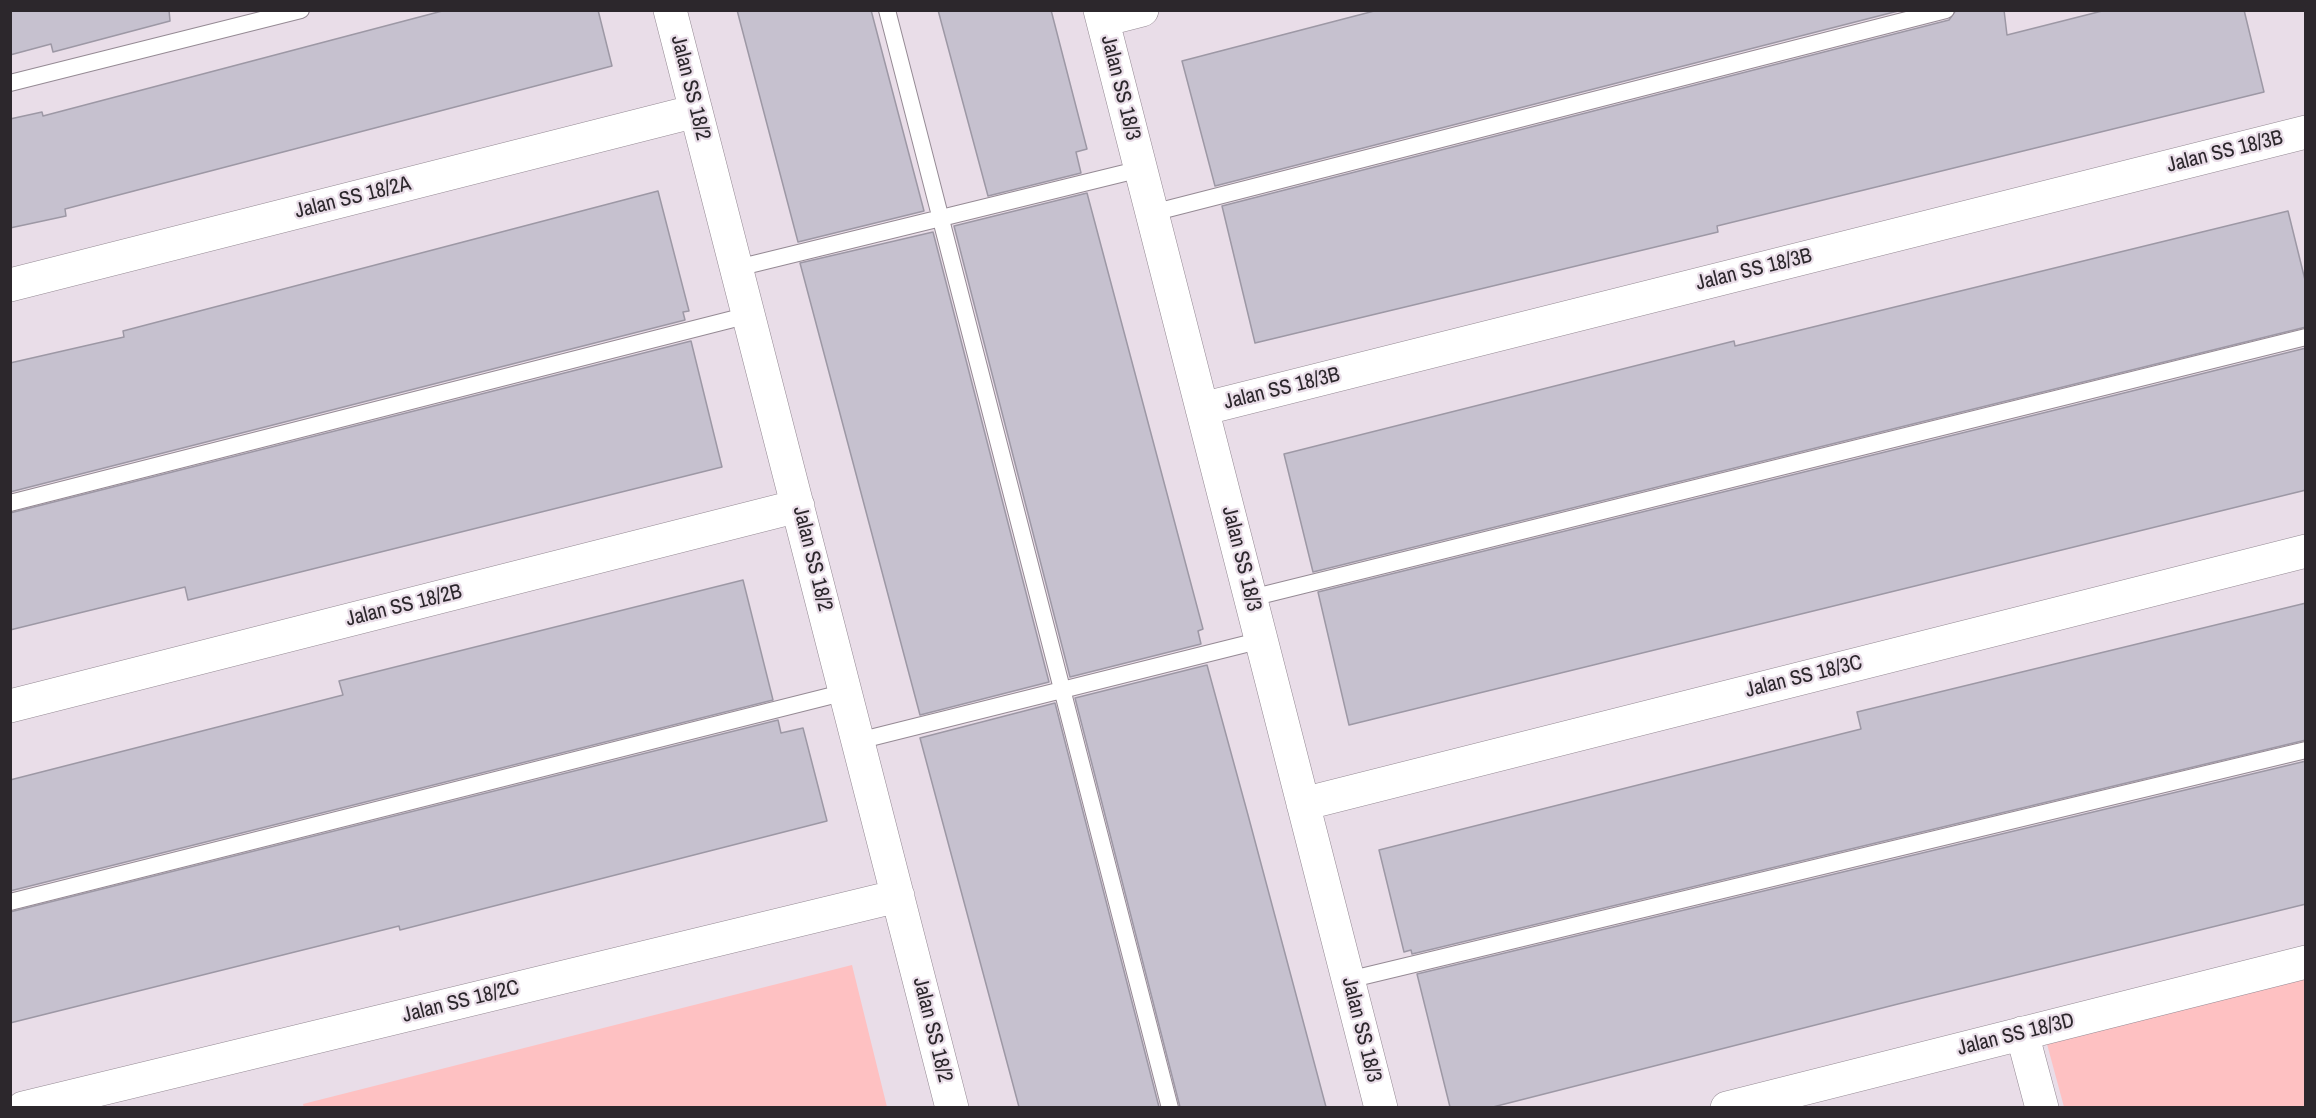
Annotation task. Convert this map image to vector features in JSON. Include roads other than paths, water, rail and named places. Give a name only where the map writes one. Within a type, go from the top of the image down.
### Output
[{"type":"street","name":"Jalan SS 18/2","points":[[670,10],[952,1107]]},
{"type":"street","points":[[1101,16],[1142,10]]},
{"type":"street","name":"Jalan SS 18/3","points":[[1101,16],[1381,1107]]},
{"type":"street","name":"Jalan SS 18/2A","points":[[10,285],[696,111]]},
{"type":"street","name":"Jalan SS 18/3B","points":[[1202,409],[2306,132]]},
{"type":"street","name":"Jalan SS 18/2B","points":[[10,706],[798,506]]},
{"type":"street","name":"Jalan SS 18/3C","points":[[1303,804],[2306,551]]},
{"type":"street","name":"Jalan SS 18/2C","points":[[23,1107],[898,896]]},
{"type":"street","name":"Jalan SS 18/3D","points":[[1727,1107],[2306,962]]},
{"type":"street","points":[[2022,1033],[2042,1107]]},
{"type":"lane","points":[[10,83],[301,10]]},
{"type":"lane","points":[[887,10],[1170,1107]]},
{"type":"lane","points":[[1152,213],[1946,10]]},
{"type":"lane","points":[[737,268],[1141,170]]},
{"type":"lane","points":[[10,503],[749,315]]},
{"type":"lane","points":[[1251,598],[2306,337]]},
{"type":"lane","points":[[858,741],[1262,640]]},
{"type":"lane","points":[[10,902],[846,692]]},
{"type":"lane","points":[[1348,980],[2306,750]]}]
